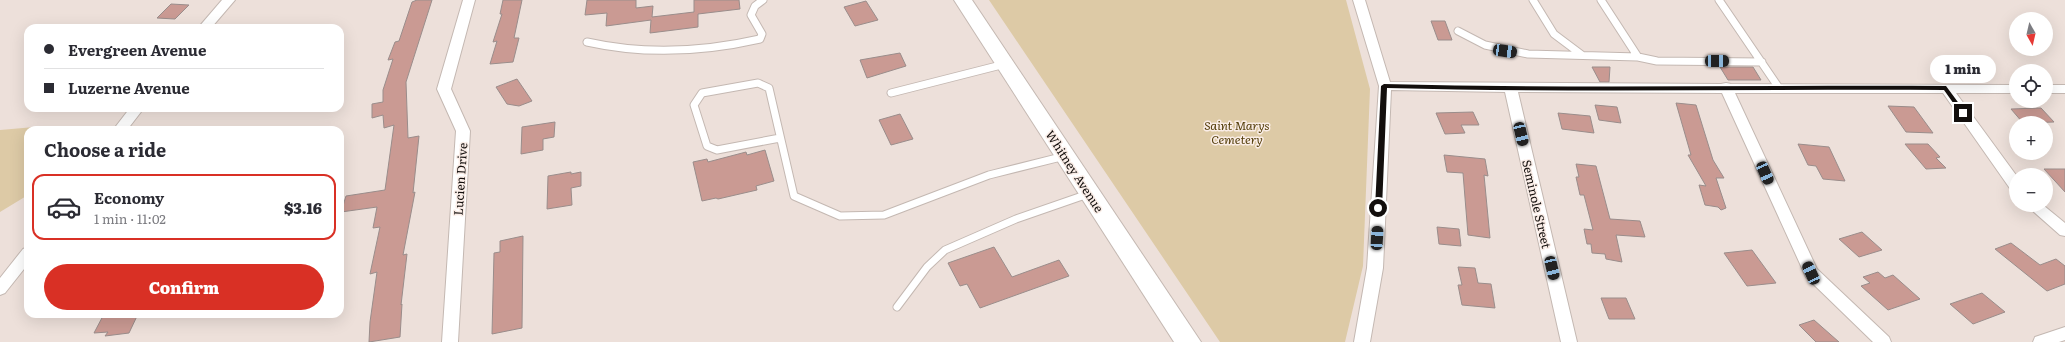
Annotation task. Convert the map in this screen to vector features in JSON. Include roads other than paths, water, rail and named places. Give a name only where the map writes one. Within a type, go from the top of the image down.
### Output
[{"type":"highway","name":"Whitney Avenue","points":[[963,0],[1188,342]]},
{"type":"street","points":[[208,24],[229,0]]},
{"type":"street","name":"Lucien Drive","points":[[450,342],[464,131],[444,90],[469,0]]},
{"type":"street","points":[[1359,0],[1384,86],[1375,268],[1362,342]]},
{"type":"street","points":[[1384,86],[1511,89],[1726,87],[2009,89]]},
{"type":"street","points":[[1726,87],[1811,273],[1883,342]]},
{"type":"street","points":[[1946,88],[2009,176]]},
{"type":"street","name":"Seminole Street","points":[[1511,89],[1569,342]]},
{"type":"street","points":[[2053,89],[2065,89]]},
{"type":"street","points":[[123,126],[134,112]]},
{"type":"street","points":[[2041,212],[2065,231]]},
{"type":"street","points":[[0,290],[24,258]]},
{"type":"street","points":[[2041,342],[2065,333]]},
{"type":"lane","points":[[587,42],[624,50],[659,52],[693,50],[751,42],[760,38],[762,34],[751,15],[755,6],[763,0]]},
{"type":"lane","points":[[1533,0],[1554,34],[1582,55]]},
{"type":"lane","points":[[1601,0],[1618,30],[1638,57]]},
{"type":"lane","points":[[1719,0],[1779,88]]},
{"type":"lane","points":[[1458,31],[1485,46],[1505,51],[1528,54],[1638,57],[1648,60],[1762,62]]},
{"type":"lane","points":[[891,94],[1005,64]]},
{"type":"lane","points":[[780,138],[718,150],[706,146],[694,105],[702,93],[758,83],[768,88],[794,196],[840,216],[884,214],[989,174],[1065,156]]},
{"type":"lane","points":[[897,307],[927,267],[945,250],[1016,218],[1090,193]]},
{"type":"park label","name":"Saint Marys Cemetery","points":[[1237,132]]}]
